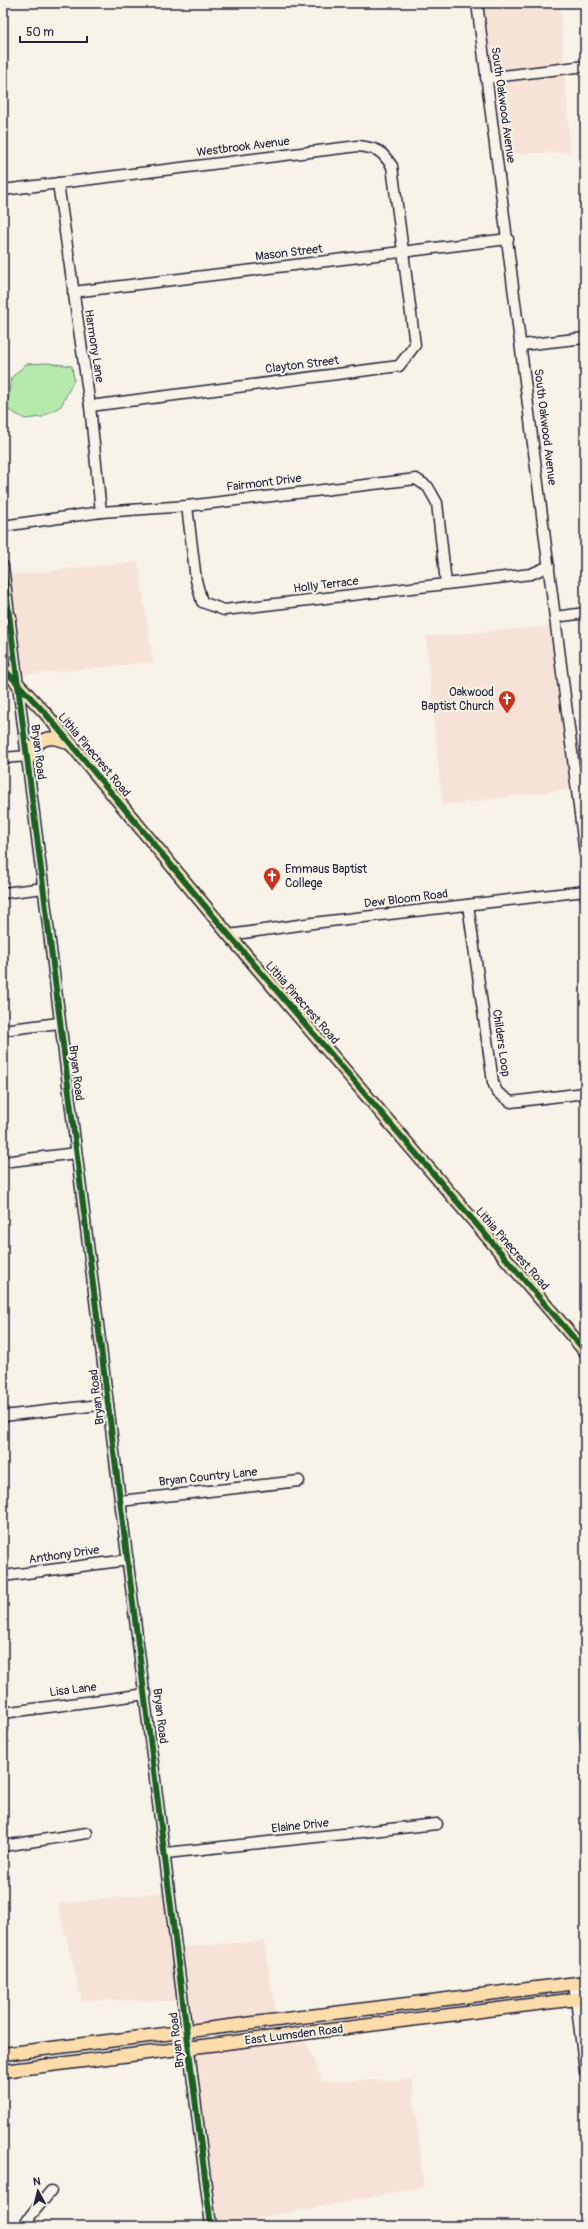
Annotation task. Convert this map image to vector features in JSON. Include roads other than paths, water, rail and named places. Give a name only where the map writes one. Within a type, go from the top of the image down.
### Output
[{"type":"main road","points":[[3,630],[10,617]]},
{"type":"main road","name":"Lithia Pinecrest Road","points":[[3,668],[72,746],[229,935],[585,1351]]},
{"type":"main road","points":[[28,758],[33,746],[42,739],[59,739],[72,746]]},
{"type":"main road","name":"East Lumsden Road","points":[[3,2054],[580,1983]]},
{"type":"main road","name":"East Lumsden Road","points":[[3,2071],[580,1999]]},
{"type":"street","name":"South Oakwood Avenue","points":[[477,3],[522,345],[585,854]]},
{"type":"street","points":[[486,78],[585,66]]},
{"type":"street","name":"Westbrook Avenue","points":[[3,190],[350,147],[372,147],[383,153],[392,166],[403,252]]},
{"type":"street","name":"Harmony Lane","points":[[58,183],[90,406],[101,512]]},
{"type":"street","name":"Mason Street","points":[[73,292],[508,239]]},
{"type":"street","name":"Clayton Street","points":[[90,406],[399,366],[415,345],[403,252]]},
{"type":"street","points":[[522,345],[585,338]]},
{"type":"street","name":"Fairmont Drive","points":[[3,526],[101,512],[187,506],[416,479],[428,487],[437,503],[446,583]]},
{"type":"street","name":"Holly Terrace","points":[[187,506],[196,580],[202,602],[224,610],[531,574],[549,566]]},
{"type":"street","name":"Bryan Road","points":[[3,566],[44,888],[59,1023],[166,1853],[186,2032],[211,2226]]},
{"type":"street","points":[[555,617],[585,613]]},
{"type":"street","points":[[3,758],[28,758]]},
{"type":"street","points":[[3,893],[44,888]]},
{"type":"street","name":"Dew Bloom Road","points":[[229,935],[313,923],[585,891]]},
{"type":"street","name":"Childers Loop","points":[[468,905],[493,1082],[497,1092],[511,1102],[585,1093]]},
{"type":"street","points":[[3,1030],[59,1023]]},
{"type":"street","points":[[3,1162],[76,1153]]},
{"type":"street","points":[[3,1416],[108,1404]]},
{"type":"street","name":"Bryan Country Lane","points":[[120,1501],[300,1481]]},
{"type":"street","name":"Anthony Drive","points":[[3,1576],[128,1560]]},
{"type":"street","name":"Lisa Lane","points":[[3,1712],[146,1694]]},
{"type":"street","name":"Elaine Drive","points":[[166,1853],[437,1824]]},
{"type":"street","points":[[3,1846],[87,1833]]},
{"type":"street","points":[[580,1983],[585,2072]]},
{"type":"street","points":[[24,2226],[51,2190]]},
{"type":"water","points":[[585,1719],[585,1776],[578,1726]]},
{"type":"place","name":"Oakwood Baptist Church","points":[[507,714]]},
{"type":"place","name":"Emmaus Baptist College","points":[[272,891]]}]
